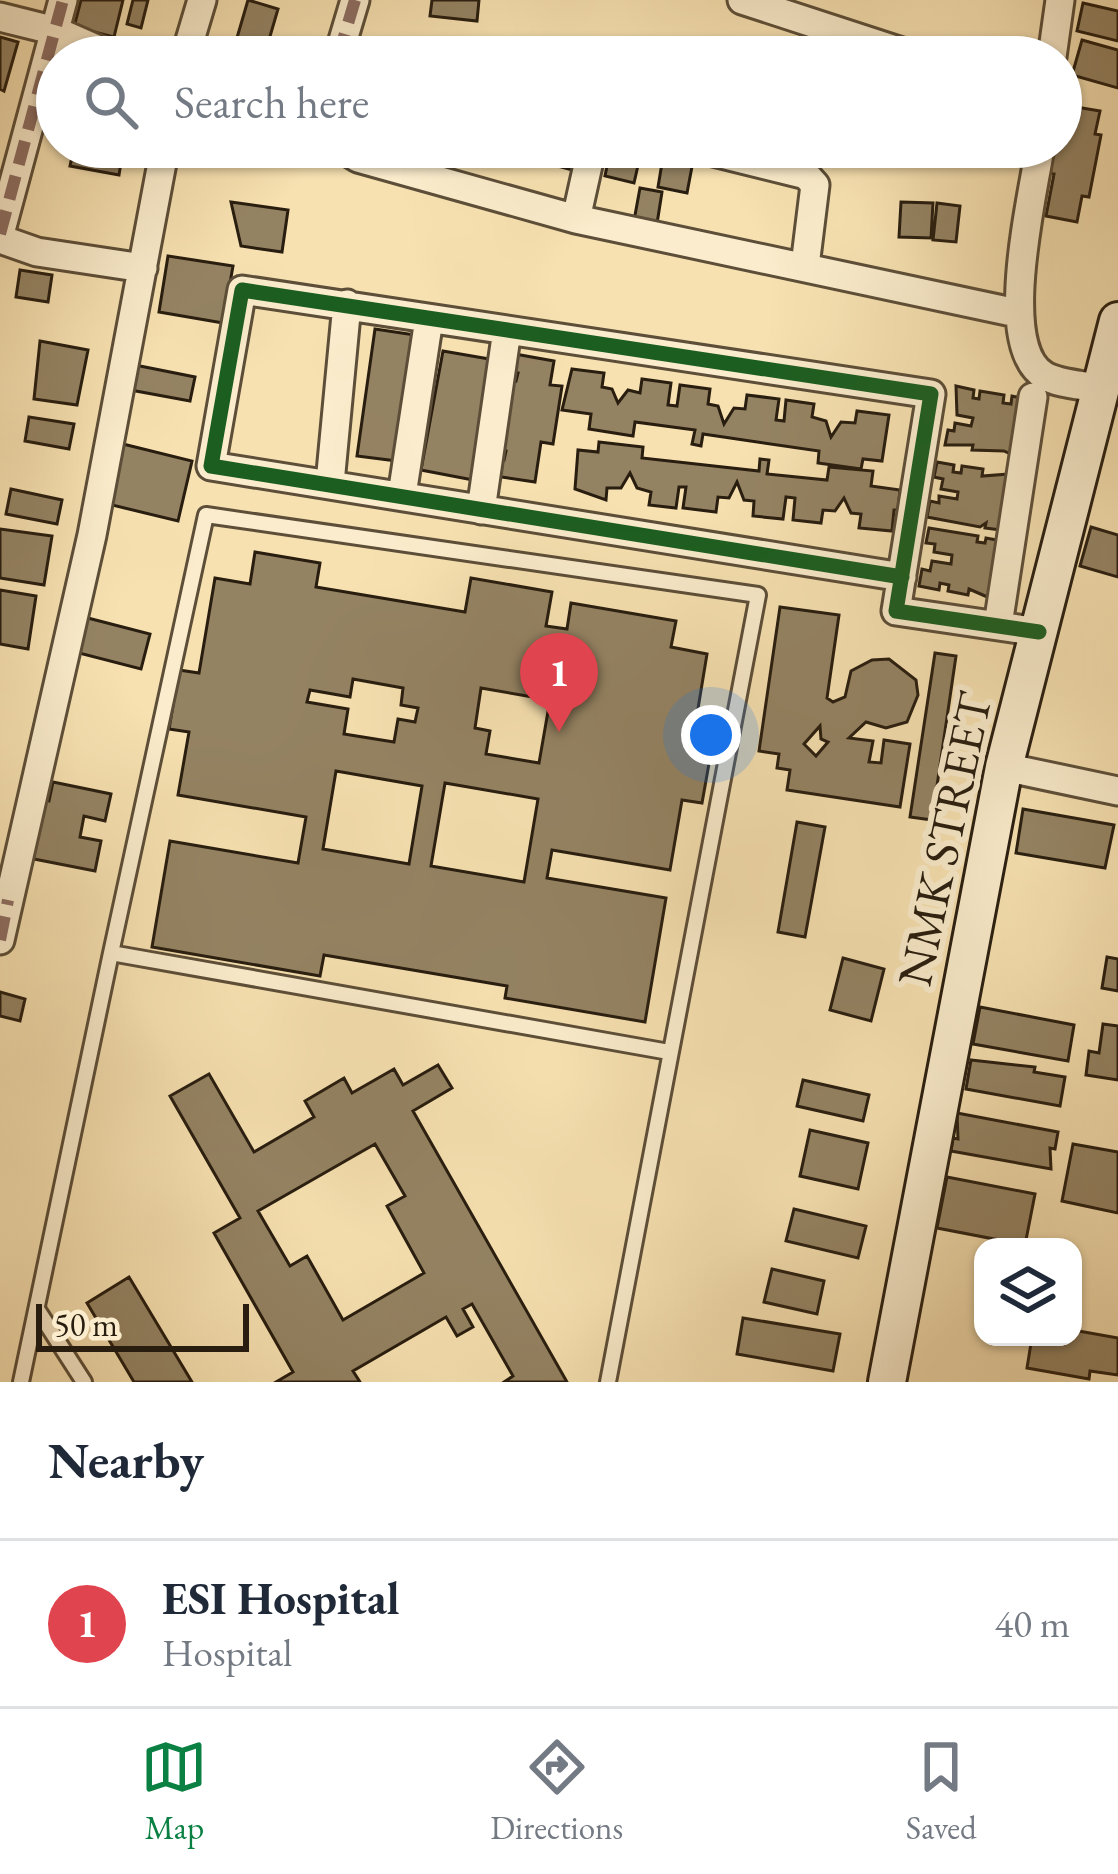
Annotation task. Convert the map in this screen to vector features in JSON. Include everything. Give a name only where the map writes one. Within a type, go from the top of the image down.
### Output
[{"type":"street","points":[[55,36],[63,0]]},
{"type":"street","points":[[191,36],[202,0]]},
{"type":"street","points":[[344,36],[355,0]]},
{"type":"street","points":[[742,0],[853,36]]},
{"type":"street","points":[[1055,36],[1060,0]]},
{"type":"street","points":[[0,17],[67,36]]},
{"type":"street","points":[[36,105],[0,237],[38,252],[143,268]]},
{"type":"street","points":[[0,940],[92,535],[161,168]]},
{"type":"street","points":[[394,168],[576,219],[1017,313]]},
{"type":"street","points":[[576,219],[587,168]]},
{"type":"street","points":[[778,168],[806,175],[815,185],[805,266]]},
{"type":"street","points":[[1037,168],[1017,313],[1025,352],[1043,376],[1100,389]]},
{"type":"street","points":[[902,577],[211,466],[242,290],[931,394],[902,577],[896,611],[1039,632]]},
{"type":"street","points":[[330,483],[347,304]]},
{"type":"street","points":[[402,495],[429,319]]},
{"type":"street","name":"NMK STREET","points":[[886,1382],[1004,767],[1118,321]]},
{"type":"street","points":[[481,510],[507,330]]},
{"type":"street","points":[[998,625],[1033,397]]},
{"type":"street","points":[[1004,767],[1118,791]]},
{"type":"lane","points":[[21,1382],[206,515],[758,595],[608,1382]]},
{"type":"lane","points":[[111,953],[669,1052]]},
{"type":"lane","points":[[37,1310],[84,1382]]},
{"type":"building","points":[[81,0],[123,0],[114,36],[74,27]]},
{"type":"building","points":[[133,0],[148,0],[141,28],[127,24]]},
{"type":"building","points":[[248,0],[278,9],[270,36],[238,36]]},
{"type":"building","points":[[432,0],[479,0],[477,21],[430,16]]},
{"type":"building","points":[[1083,3],[1118,11],[1118,41],[1077,31]]},
{"type":"building","points":[[0,37],[18,42],[4,91],[0,89]]},
{"type":"building","points":[[1082,40],[1118,50],[1118,88],[1082,78]]},
{"type":"building","points":[[1082,108],[1100,111],[1095,134],[1101,135],[1089,197],[1082,196],[1077,222],[1046,216],[1054,174],[1047,173],[1048,168],[1082,168]]},
{"type":"building","points":[[81,168],[120,168],[119,175]]},
{"type":"building","points":[[607,168],[637,168],[634,183],[605,176]]},
{"type":"building","points":[[661,168],[692,168],[687,193],[658,187]]},
{"type":"building","points":[[640,188],[662,192],[656,230],[633,226]]},
{"type":"building","points":[[231,202],[288,210],[282,252],[241,246]]},
{"type":"building","points":[[901,202],[933,203],[931,238],[899,237]]},
{"type":"building","points":[[937,203],[960,206],[956,242],[933,240]]},
{"type":"building","points":[[168,256],[233,266],[223,323],[159,312]]},
{"type":"building","points":[[20,270],[52,275],[48,302],[16,297]]},
{"type":"building","points":[[375,329],[415,335],[397,461],[357,456]]},
{"type":"building","points":[[40,341],[88,350],[77,405],[34,399]]},
{"type":"building","points":[[443,351],[495,360],[473,480],[421,470]]},
{"type":"building","points":[[515,354],[554,361],[550,385],[562,386],[553,444],[541,442],[535,482],[495,476],[498,459],[504,460],[506,451],[499,450],[510,408],[506,407],[510,380],[516,381],[518,373],[512,372]]},
{"type":"building","points":[[130,364],[195,377],[190,401],[125,389]]},
{"type":"building","points":[[572,369],[604,373],[602,387],[612,389],[618,403],[628,390],[640,393],[642,379],[671,383],[668,405],[677,406],[680,385],[710,389],[708,404],[718,406],[724,424],[734,408],[745,409],[747,395],[779,399],[776,420],[784,421],[786,400],[814,404],[812,417],[826,421],[831,437],[841,422],[855,423],[857,411],[889,415],[882,461],[863,459],[861,469],[818,463],[819,451],[703,434],[701,446],[692,444],[695,430],[635,422],[633,436],[589,429],[591,414],[562,410]]},
{"type":"building","points":[[956,386],[974,390],[973,398],[979,399],[980,391],[1004,395],[1003,403],[1011,404],[1012,396],[1029,400],[1019,458],[1004,451],[972,450],[973,445],[945,445],[955,423],[971,426],[973,418],[957,415]]},
{"type":"building","points":[[29,417],[74,424],[69,449],[25,441]]},
{"type":"building","points":[[599,442],[643,447],[642,458],[759,471],[760,459],[769,460],[767,474],[827,480],[829,467],[873,471],[871,486],[900,490],[898,510],[894,510],[892,531],[859,528],[861,514],[851,513],[844,498],[835,511],[823,510],[821,523],[793,520],[795,498],[786,497],[783,519],[753,516],[754,501],[744,500],[737,482],[729,498],[718,497],[716,512],[683,508],[686,487],[679,487],[676,508],[649,505],[651,492],[637,488],[630,473],[621,488],[607,488],[606,500],[575,489],[578,450],[598,452]]},
{"type":"building","points":[[123,444],[192,461],[178,521],[108,504]]},
{"type":"building","points":[[937,462],[954,465],[953,472],[961,473],[962,466],[983,469],[982,476],[1010,474],[1001,530],[985,528],[986,523],[980,527],[927,517],[930,501],[939,503],[939,496],[957,499],[958,492],[941,489],[943,479],[934,477]]},
{"type":"building","points":[[11,489],[62,500],[57,524],[6,514]]},
{"type":"building","points":[[1091,527],[1118,535],[1118,577],[1080,566]]},
{"type":"building","points":[[929,528],[978,536],[977,542],[985,543],[986,538],[1002,541],[992,599],[969,589],[968,595],[948,591],[949,585],[940,583],[939,590],[919,586],[922,569],[930,571],[932,561],[951,564],[952,555],[934,552],[935,544],[926,543]]},
{"type":"building","points":[[0,529],[52,536],[44,585],[0,578]]},
{"type":"building","points":[[255,552],[320,563],[316,587],[465,612],[471,578],[552,592],[546,626],[567,629],[571,603],[676,621],[671,647],[707,654],[695,727],[715,730],[702,803],[682,800],[670,870],[552,850],[547,878],[666,898],[645,1022],[505,998],[507,986],[324,955],[320,976],[152,947],[170,841],[298,863],[306,817],[178,795],[189,732],[169,729],[179,670],[199,673],[215,578],[250,584]],"holes":[[[353,679],[403,688],[401,705],[418,708],[415,722],[398,719],[394,742],[344,734],[348,709],[307,702],[310,690],[350,697]],[[481,688],[550,700],[539,763],[486,754],[490,731],[475,728]],[[336,771],[422,786],[409,864],[323,849]],[[445,783],[538,799],[524,882],[431,866]]]},
{"type":"building","points":[[0,590],[36,596],[28,649],[0,644]]},
{"type":"building","points":[[780,607],[839,615],[827,698],[833,702],[845,697],[851,671],[872,660],[889,659],[916,680],[918,695],[907,722],[886,728],[866,722],[849,738],[873,741],[869,762],[881,763],[884,740],[910,744],[900,807],[787,790],[790,770],[777,768],[779,754],[759,751]],"holes":[[[820,726],[821,739],[828,742],[816,756],[804,744]]]},
{"type":"building","points":[[84,617],[150,634],[141,669],[75,652]]},
{"type":"building","points":[[935,653],[956,656],[932,820],[910,817]]},
{"type":"building","points":[[53,782],[111,794],[105,821],[84,816],[80,837],[101,841],[95,871],[29,858],[41,799],[49,801]]},
{"type":"building","points":[[1023,809],[1114,825],[1105,868],[1016,853]]},
{"type":"building","points":[[797,822],[825,827],[805,937],[778,932]]},
{"type":"building","points":[[1107,957],[1118,959],[1118,991],[1102,988]]},
{"type":"building","points":[[843,958],[884,969],[871,1021],[830,1010]]},
{"type":"building","points":[[0,992],[25,999],[20,1021],[0,1016]]},
{"type":"building","points":[[980,1007],[1074,1025],[1068,1061],[973,1044]]},
{"type":"building","points":[[1103,1024],[1118,1026],[1118,1080],[1086,1075],[1089,1051],[1099,1053]]},
{"type":"building","points":[[971,1060],[1035,1067],[1034,1072],[1065,1077],[1060,1106],[966,1089]]},
{"type":"building","points":[[438,1065],[452,1088],[413,1111],[567,1382],[504,1382],[513,1376],[472,1304],[463,1309],[473,1327],[457,1336],[446,1317],[353,1371],[360,1382],[276,1382],[293,1372],[214,1233],[240,1218],[170,1096],[209,1074],[254,1152],[314,1117],[305,1101],[344,1078],[352,1093],[394,1069],[403,1085]],"holes":[[[375,1144],[405,1196],[387,1206],[424,1273],[343,1320],[307,1256],[290,1266],[258,1211]]]},
{"type":"building","points":[[803,1080],[869,1095],[863,1121],[797,1106]]},
{"type":"building","points":[[957,1113],[1058,1132],[1055,1149],[1050,1148],[1051,1169],[951,1151],[953,1138],[958,1139]]},
{"type":"building","points":[[810,1130],[868,1143],[858,1189],[800,1176]]},
{"type":"building","points":[[1073,1144],[1118,1152],[1118,1213],[1062,1201]]},
{"type":"building","points":[[947,1177],[1035,1194],[1026,1238],[989,1238],[937,1228]]},
{"type":"building","points":[[794,1209],[866,1226],[858,1258],[786,1241]]},
{"type":"building","points":[[772,1269],[824,1281],[817,1314],[764,1302]]},
{"type":"building","points":[[129,1277],[192,1382],[134,1382],[87,1303]]},
{"type":"building","points":[[743,1318],[840,1334],[833,1371],[737,1354]]},
{"type":"building","points":[[1082,1332],[1118,1338],[1118,1375],[1090,1371],[1089,1379],[1027,1368],[1031,1346],[1082,1346]]},
{"type":"marked path","points":[[53,36],[63,0]]},
{"type":"marked path","points":[[344,36],[355,0]]},
{"type":"marked path","points":[[0,234],[36,100]]},
{"type":"marked path","points":[[0,940],[8,900]]},
{"type":"cycle path","points":[[902,577],[211,466],[242,290],[931,394],[896,611],[1039,632]]},
{"type":"place","name":"ESI Hospital","points":[[559,732]]}]
